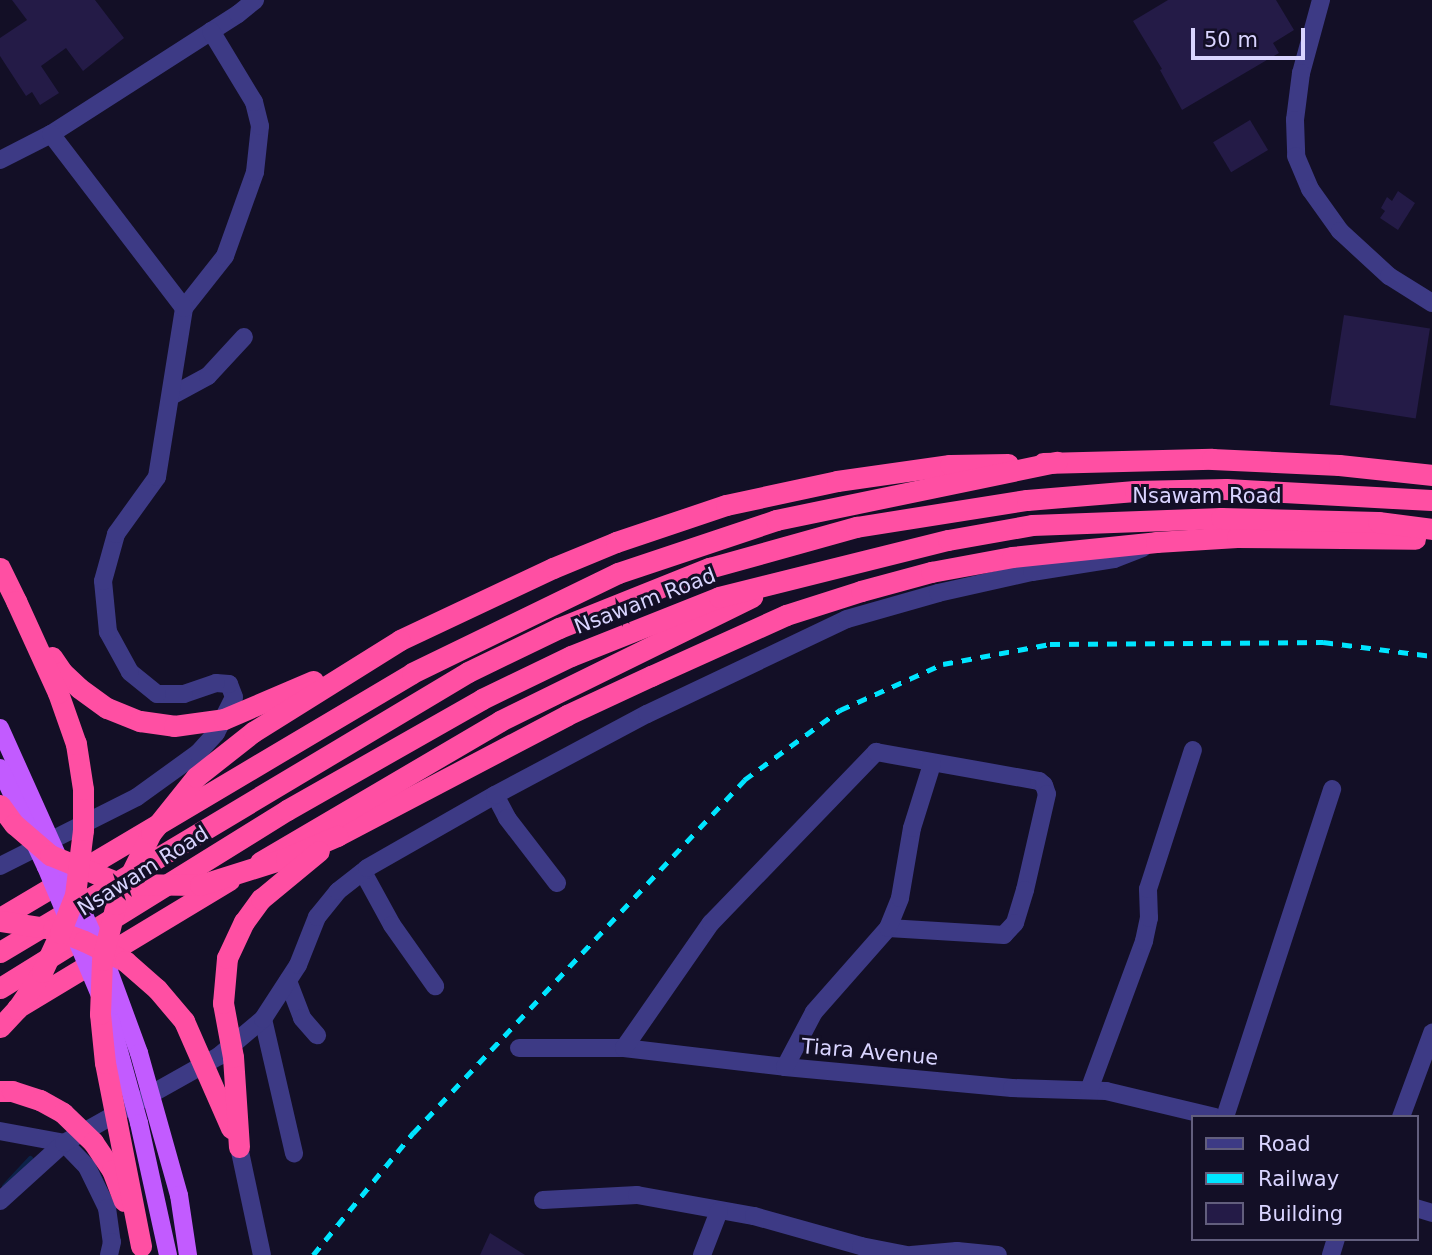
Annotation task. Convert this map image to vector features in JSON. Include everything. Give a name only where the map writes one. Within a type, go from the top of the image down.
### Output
[{"type":"highway","points":[[16,601],[62,673],[79,688],[107,708],[140,722],[174,726],[224,719],[269,702],[553,568],[616,542],[726,505],[837,481],[950,465],[1212,458],[1339,465],[1432,475]]},
{"type":"highway","points":[[0,919],[412,673],[618,573],[776,520],[1057,462]]},
{"type":"highway","name":"Nsawam Road","points":[[0,952],[468,672],[559,628],[709,568],[856,527],[1027,500],[1135,491],[1226,489],[1432,500]]},
{"type":"highway","name":"Nsawam Road","points":[[0,988],[287,810],[482,699],[572,656],[719,597],[773,586],[948,540],[1032,525],[1221,518],[1378,522],[1432,529]]},
{"type":"highway","points":[[0,805],[13,824],[50,855],[121,884],[200,885],[286,858],[337,836],[567,715],[786,615],[930,572],[1012,557],[1156,542],[1237,537],[1432,540]]},
{"type":"highway","points":[[0,568],[58,693],[76,744],[83,789],[83,830],[75,895],[42,972],[17,1009],[0,1027]]},
{"type":"highway","points":[[0,1018],[500,721],[773,586]]},
{"type":"highway","points":[[142,1251],[105,1063],[100,1014],[102,960],[116,904],[151,834],[196,777],[253,732],[400,640]]},
{"type":"highway","points":[[239,1147],[233,1057],[223,1003],[227,958],[244,922],[261,899],[337,836]]},
{"type":"highway","points":[[0,919],[53,929],[84,941],[125,961],[157,989],[184,1021],[208,1069],[239,1147]]},
{"type":"highway","points":[[0,1091],[12,1091],[40,1100],[63,1113],[93,1142],[112,1170],[142,1251]]},
{"type":"main road","points":[[0,728],[109,971],[139,1053],[179,1195],[188,1255]]},
{"type":"main road","points":[[0,768],[46,867],[111,1022],[139,1123],[168,1255]]},
{"type":"street","points":[[0,160],[51,134],[255,0]]},
{"type":"street","points":[[1321,0],[1301,73],[1295,120],[1296,156],[1310,189],[1340,231],[1389,276],[1432,303]]},
{"type":"street","points":[[0,866],[137,797],[198,753],[216,733],[234,697],[229,684],[216,683],[184,694],[157,694],[130,672],[108,632],[103,581],[116,534],[157,477],[171,396],[172,369],[184,308],[225,256],[255,172],[260,126],[254,102],[211,31]]},
{"type":"street","points":[[51,134],[184,308]]},
{"type":"street","points":[[171,396],[208,376],[244,337]]},
{"type":"street","points":[[0,1201],[64,1143],[219,1056],[263,1019],[298,965],[317,916],[338,891],[363,872],[495,795],[647,714],[847,619],[938,593],[1032,572],[1114,559],[1156,542]]},
{"type":"street","points":[[1089,1090],[1144,941],[1149,918],[1148,888],[1194,750]]},
{"type":"street","points":[[624,1048],[711,923],[876,752],[888,752],[932,764],[1039,781],[1044,785],[1047,794],[1025,890],[1015,923],[1004,935],[888,928]]},
{"type":"street","points":[[785,1067],[814,1012],[888,928],[900,898],[912,828],[932,764]]},
{"type":"street","points":[[1226,1115],[1332,789]]},
{"type":"street","points":[[495,795],[507,818],[557,883]]},
{"type":"street","points":[[363,872],[392,925],[435,986]]},
{"type":"street","points":[[288,981],[302,1018],[317,1035]]},
{"type":"street","points":[[263,1019],[293,1153]]},
{"type":"street","points":[[1402,1115],[1432,1033]]},
{"type":"street","name":"Tiara Avenue","points":[[519,1048],[624,1048],[785,1067],[1012,1088],[1089,1090],[1129,1095],[1207,1115]]},
{"type":"street","points":[[0,1131],[64,1143],[87,1167],[107,1208],[112,1242],[109,1255]]},
{"type":"street","points":[[239,1147],[262,1255]]},
{"type":"street","points":[[543,1200],[637,1195],[754,1216],[862,1246],[909,1255],[998,1255]]},
{"type":"street","points":[[702,1255],[719,1211]]},
{"type":"building","points":[[12,0],[95,0],[124,38],[83,71],[66,48],[41,66],[59,93],[40,105],[32,92],[26,96],[0,56],[0,38],[27,20]]},
{"type":"building","points":[[1168,0],[1276,0],[1294,30],[1273,43],[1279,53],[1182,110],[1160,70],[1162,69],[1133,21]]},
{"type":"building","points":[[1250,120],[1268,150],[1231,172],[1213,142]]},
{"type":"building","points":[[1398,191],[1415,203],[1398,230],[1380,218],[1385,211],[1381,208],[1387,197],[1392,201]]},
{"type":"building","points":[[1344,315],[1430,329],[1416,418],[1330,405]]},
{"type":"building","points":[[490,1233],[525,1255],[480,1255]]},
{"type":"waterway","points":[[4,1186],[30,1158]]},
{"type":"railway","points":[[313,1255],[413,1133],[744,780],[840,710],[943,664],[1050,644],[1323,642],[1432,656]]}]
